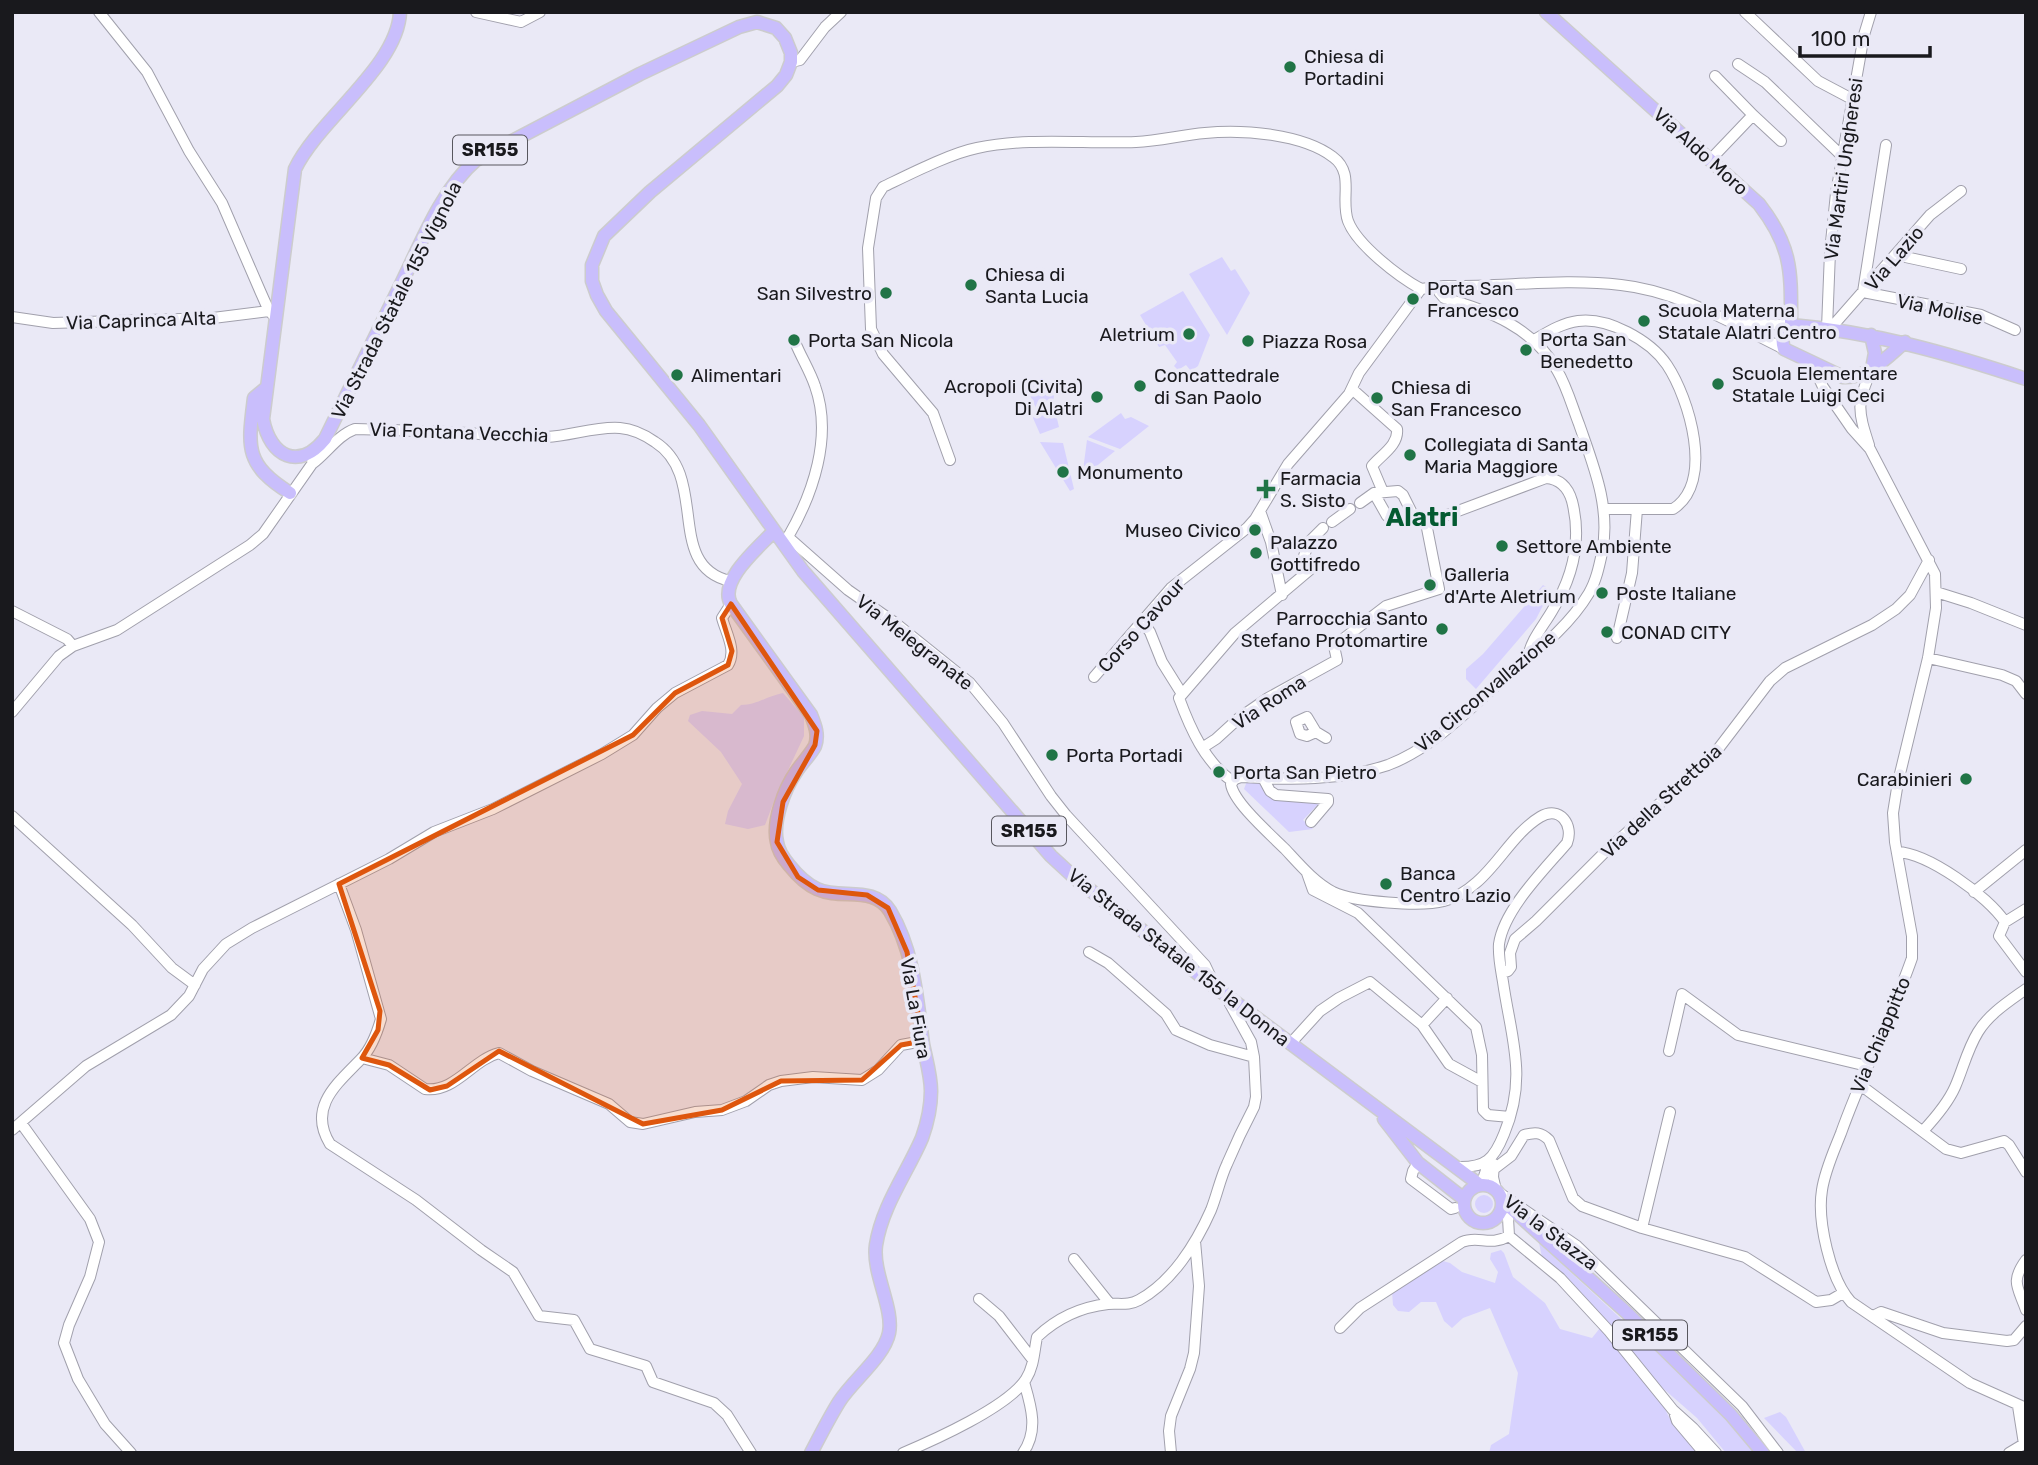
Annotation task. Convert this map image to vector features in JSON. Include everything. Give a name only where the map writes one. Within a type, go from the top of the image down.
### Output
[{"type":"main road","points":[[314,450],[305,454],[287,455],[278,452],[270,443],[263,419],[272,314],[295,169],[304,150],[382,59],[397,33],[400,12]]},
{"type":"main road","name":"Via Aldo Moro","points":[[1546,12],[1759,204],[1779,233],[1790,262],[1791,325],[1783,333],[1784,349]]},
{"type":"main road","name":"Via Strada Statale 155 Vignola","points":[[314,450],[325,439],[421,243],[462,172],[476,160],[738,27],[757,22],[768,23],[776,28],[785,38],[791,53],[791,62]]},
{"type":"main road","name":"Via Strada Statale 155 la Donna","points":[[791,62],[786,75],[776,86],[617,221],[604,236],[592,265],[592,281],[606,311],[699,425],[803,570],[1051,856],[1076,879],[1367,1101],[1399,1129]]},
{"type":"main road","points":[[1791,325],[1829,328],[1905,342],[2026,379]]},
{"type":"main road","points":[[1871,335],[1875,354],[1872,369]]},
{"type":"main road","points":[[1784,349],[1843,377],[1858,376],[1872,369],[1905,342]]},
{"type":"main road","points":[[266,388],[254,398],[250,429],[253,458],[260,470],[290,493]]},
{"type":"main road","points":[[732,604],[727,592],[730,581],[780,537]]},
{"type":"main road","name":"Via La Fiura","points":[[732,604],[811,715],[817,731],[815,745],[794,775],[783,802],[777,822],[777,842],[785,860],[798,877],[818,890],[867,895],[888,908],[907,952],[918,995],[931,1090],[922,1137],[889,1206],[876,1247],[889,1333],[883,1347],[840,1400],[811,1453]]},
{"type":"main road","points":[[1399,1129],[1432,1148],[1480,1185],[1499,1194],[1529,1225]]},
{"type":"main road","points":[[1399,1129],[1418,1163],[1472,1220],[1483,1223],[1508,1218],[1529,1225]]},
{"type":"main road","points":[[1418,1163],[1432,1148]]},
{"type":"main road","points":[[1459,1204],[1471,1188],[1480,1185]]},
{"type":"main road","points":[[1494,1219],[1502,1209],[1499,1194]]},
{"type":"main road","name":"SR155","points":[[1529,1225],[1636,1321],[1731,1415],[1763,1453]]},
{"type":"street","points":[[99,12],[147,72],[189,150],[222,203],[272,314]]},
{"type":"street","points":[[476,12],[521,22],[540,12]]},
{"type":"street","points":[[791,62],[800,60],[825,27],[841,12]]},
{"type":"street","points":[[1745,12],[1818,81],[1853,99]]},
{"type":"street","name":"Via Martiri Ungheresi","points":[[1829,328],[1830,252],[1842,156],[1864,35],[1871,12]]},
{"type":"street","points":[[1738,64],[1765,82],[1842,156]]},
{"type":"street","points":[[1715,76],[1781,141]]},
{"type":"street","points":[[1711,159],[1753,115]]},
{"type":"street","points":[[950,460],[933,413],[883,354],[871,329],[868,315],[868,248],[874,205],[883,187],[975,148],[1033,142],[1138,142],[1207,132],[1297,139],[1318,147],[1336,159],[1345,174],[1346,213],[1349,223],[1363,243],[1421,289],[1593,282],[1623,285],[1650,290],[1734,323],[1784,349]]},
{"type":"street","points":[[1863,292],[1886,145]]},
{"type":"street","name":"Via Lazio","points":[[1829,328],[1939,206],[1961,191]]},
{"type":"street","points":[[1896,255],[1961,269]]},
{"type":"street","name":"Via Circonvallazione","points":[[1232,781],[1241,777],[1326,778],[1363,772],[1397,761],[1437,737],[1543,645],[1574,614],[1597,576],[1605,534],[1605,509],[1594,467],[1556,367],[1534,340],[1501,319],[1444,298],[1438,292],[1440,287]]},
{"type":"street","name":"Corso Cavour","points":[[1094,677],[1171,587],[1247,528],[1260,513],[1288,464],[1352,389],[1359,373],[1421,289]]},
{"type":"street","name":"Via Molise","points":[[1863,292],[1981,315],[2015,330]]},
{"type":"street","name":"Via Caprinca Alta","points":[[12,317],[53,323],[272,314]]},
{"type":"street","points":[[1534,340],[1566,324],[1578,321],[1605,322],[1631,334],[1657,354],[1679,389],[1694,434],[1695,458],[1691,484],[1685,499],[1673,509],[1605,509]]},
{"type":"street","points":[[1734,323],[1791,325]]},
{"type":"street","points":[[780,537],[802,511],[814,481],[821,435],[816,386],[795,342]]},
{"type":"street","points":[[1812,363],[1823,387],[1852,429],[1870,449]]},
{"type":"street","points":[[1870,449],[1859,408],[1864,385],[1872,369]]},
{"type":"street","points":[[1352,389],[1398,431],[1395,442],[1372,466],[1387,516],[1415,519]]},
{"type":"street","name":"Via Fontana Vecchia","points":[[73,646],[117,630],[250,545],[263,534],[312,464],[329,451],[342,435],[355,429],[547,437],[606,429],[632,430],[652,440],[666,452],[685,486],[693,548],[699,562],[708,573],[730,581]]},
{"type":"street","name":"Via Chiappitto","points":[[1843,1293],[1824,1232],[1822,1190],[1859,1084],[1912,958],[1913,936],[1897,852],[1893,813],[1928,658],[1936,592],[1935,574],[1929,560],[1870,449]]},
{"type":"street","points":[[312,464],[314,450]]},
{"type":"street","points":[[1360,503],[1379,492],[1401,492],[1415,519],[1419,523],[1426,523],[1546,478],[1563,484],[1570,496],[1576,527],[1573,568],[1552,611],[1531,642],[1527,659]]},
{"type":"street","points":[[1350,509],[1330,523],[1305,549],[1304,556],[1312,568],[1235,634],[1179,698],[1202,748],[1219,772],[1232,781],[1232,792],[1307,872],[1330,890],[1356,899],[1423,903],[1446,900],[1477,883],[1534,821],[1543,815],[1558,814],[1570,826],[1567,843],[1511,914],[1499,942],[1516,1045],[1517,1070],[1510,1117],[1480,1185]]},
{"type":"street","points":[[1617,638],[1632,573],[1637,509]]},
{"type":"street","points":[[1260,513],[1271,542],[1282,594]]},
{"type":"street","name":"Via Roma","points":[[1202,748],[1268,698],[1337,660],[1334,646],[1386,606],[1439,589],[1426,523]]},
{"type":"street","name":"Via Melegranate","points":[[780,537],[910,634],[979,692],[1051,796],[1205,965],[1246,1031],[1254,1057],[1254,1107],[1227,1162],[1212,1208],[1195,1241],[1156,1289],[1129,1305],[1110,1304],[1084,1308],[1048,1326],[1037,1337],[1033,1366],[1024,1382]]},
{"type":"street","name":"Via della Strettoia","points":[[1502,973],[1511,967],[1510,953],[1515,939],[1605,852],[1712,757],[1770,681],[1785,668],[1872,625],[1896,609],[1910,595],[1929,560]]},
{"type":"street","points":[[1936,592],[2026,625]]},
{"type":"street","points":[[131,1453],[105,1424],[78,1379],[64,1343],[90,1277],[99,1242],[90,1219],[17,1126],[86,1066],[171,1015],[189,996],[203,969],[226,944],[434,832],[493,808],[602,754],[633,735],[657,708],[675,693],[727,665],[731,660],[732,651],[722,618],[732,604]]},
{"type":"street","points":[[12,611],[67,639],[73,646],[49,666],[12,712]]},
{"type":"street","points":[[1143,622],[1162,662],[1182,694]]},
{"type":"street","points":[[1535,636],[1536,643],[1543,645]]},
{"type":"street","points":[[1928,658],[2002,675],[2016,681],[2026,694]]},
{"type":"street","points":[[1263,778],[1270,791],[1276,795],[1328,799],[1311,822]]},
{"type":"street","points":[[12,816],[122,916],[172,968],[195,985]]},
{"type":"street","points":[[1974,892],[2026,850]]},
{"type":"street","points":[[1897,852],[1907,853],[1957,878],[1999,913],[2005,922]]},
{"type":"street","points":[[1307,872],[1313,890],[1358,913],[1476,1027],[1482,1055],[1483,1110],[1488,1115],[1510,1117]]},
{"type":"street","points":[[339,884],[356,930],[381,1019],[378,1030],[362,1058],[340,1078],[326,1100],[323,1126],[330,1144],[416,1200],[513,1272],[539,1316],[574,1320],[590,1349],[646,1366],[653,1382],[714,1403],[727,1415],[751,1453]]},
{"type":"street","points":[[2026,909],[2005,922],[1999,936],[2026,972]]},
{"type":"street","points":[[1088,952],[1108,963],[1166,1014],[1176,1030],[1210,1045],[1254,1057]]},
{"type":"street","points":[[1290,1044],[1320,1011],[1370,982],[1422,1025],[1449,1064],[1482,1082]]},
{"type":"street","points":[[1923,1131],[1936,1117],[1954,1089],[1964,1058],[1979,1031],[1998,1009],[2026,989]]},
{"type":"street","points":[[1669,1051],[1682,993],[1738,1035],[1867,1066]]},
{"type":"street","points":[[1422,1025],[1447,998]]},
{"type":"street","points":[[362,1058],[389,1065],[430,1090],[447,1086],[482,1061],[499,1053],[532,1071],[609,1104],[630,1122],[643,1124],[695,1112],[722,1110],[746,1101],[769,1085],[781,1081],[813,1077],[862,1080],[878,1070],[901,1045],[923,1041]]},
{"type":"street","points":[[1859,1084],[1953,1152],[1980,1149],[2004,1141],[2026,1172]]},
{"type":"street","points":[[1642,1228],[1670,1112]]},
{"type":"street","points":[[1457,1167],[1476,1166],[1511,1156],[1524,1135],[1534,1132],[1543,1134],[1549,1140],[1578,1204],[1642,1228],[1745,1257],[1816,1302],[1831,1300],[1843,1293],[1851,1302],[1970,1383],[2022,1407],[2024,1444],[2009,1453]]},
{"type":"street","points":[[1493,1160],[1493,1182],[1499,1194]]},
{"type":"street","name":"Via la Stazza","points":[[1499,1194],[1577,1246],[1742,1406],[1778,1453]]},
{"type":"street","points":[[1508,1218],[1509,1236],[1560,1279],[1609,1331],[1674,1410],[1716,1453]]},
{"type":"street","points":[[1340,1328],[1360,1308],[1462,1242],[1468,1240],[1492,1243],[1509,1236]]},
{"type":"street","points":[[1171,1453],[1171,1416],[1194,1353],[1199,1286],[1195,1241]]},
{"type":"street","points":[[1074,1259],[1110,1304]]},
{"type":"street","points":[[2026,1260],[2015,1282],[2026,1310]]},
{"type":"street","points":[[979,1299],[999,1316],[1033,1360]]},
{"type":"street","points":[[1873,1316],[1881,1312],[1943,1333],[2007,1341],[2014,1340],[2026,1326]]},
{"type":"street","points":[[903,1453],[975,1417],[1008,1397],[1024,1382],[1033,1419],[1030,1443],[1023,1453]]},
{"type":"street","points":[[1674,1410],[1677,1421],[1704,1453]]},
{"type":"highlighted area","points":[[731,604],[817,731],[815,745],[783,802],[777,842],[798,877],[818,890],[867,895],[888,908],[907,952],[923,1041],[901,1045],[862,1080],[781,1081],[722,1110],[643,1124],[499,1051],[447,1086],[430,1090],[389,1065],[362,1058],[378,1030],[380,1011],[339,884],[633,735],[675,693],[728,665],[732,651],[722,618]]},
{"type":"shaded area","points":[[1222,257],[1231,271],[1235,269],[1250,293],[1227,335],[1189,274]]},
{"type":"shaded area","points":[[1183,291],[1210,335],[1198,366],[1191,371],[1186,365],[1178,370],[1174,366],[1177,362],[1165,345],[1159,347],[1140,315]]},
{"type":"shaded area","points":[[1042,378],[1054,396],[1059,427],[1040,434],[1033,418],[1036,408],[1027,389]]},
{"type":"shaded area","points":[[1121,413],[1125,419],[1131,417],[1149,426],[1120,449],[1088,437]]},
{"type":"shaded area","points":[[1087,440],[1115,451],[1082,478]]},
{"type":"shaded area","points":[[1040,442],[1063,443],[1074,489],[1070,491]]},
{"type":"shaded area","points":[[1543,585],[1551,590],[1536,619],[1476,689],[1466,679],[1466,669],[1483,654]]},
{"type":"shaded area","points":[[783,693],[804,717],[804,736],[765,825],[748,829],[725,824],[728,811],[742,784],[721,752],[688,721],[690,715],[702,711],[732,714],[741,705]]},
{"type":"shaded area","points":[[1247,781],[1258,781],[1279,793],[1327,795],[1303,820],[1313,829],[1289,832],[1244,789]]},
{"type":"shaded area","points":[[1484,1195],[1490,1198],[1493,1204],[1490,1210],[1484,1213],[1478,1210],[1475,1204],[1478,1198]]},
{"type":"shaded area","points":[[1539,1243],[1724,1414],[1755,1453],[1726,1453],[1697,1418],[1650,1377],[1542,1257]]},
{"type":"shaded area","points":[[1501,1250],[1513,1277],[1545,1303],[1560,1329],[1592,1338],[1600,1328],[1663,1405],[1670,1419],[1706,1453],[1489,1453],[1491,1445],[1509,1434],[1518,1373],[1490,1308],[1463,1318],[1452,1328],[1444,1321],[1436,1302],[1421,1302],[1409,1312],[1398,1311],[1393,1305],[1392,1292],[1443,1261],[1462,1272],[1495,1283],[1498,1272],[1490,1259],[1491,1253]]},
{"type":"shaded area","points":[[1780,1412],[1786,1417],[1806,1453],[1798,1453],[1764,1418]]},
{"type":"place","name":"Chiesa di Portadini","points":[[1290,67]]},
{"type":"place","name":"Chiesa di Santa Lucia","points":[[971,285]]},
{"type":"place","name":"San Silvestro","points":[[886,293]]},
{"type":"place","name":"Porta San Francesco","points":[[1413,299]]},
{"type":"place","name":"Scuola Materna Statale Alatri Centro","points":[[1644,321]]},
{"type":"place","name":"Aletrium","points":[[1189,334]]},
{"type":"place","name":"Porta San Nicola","points":[[794,340]]},
{"type":"place","name":"Piazza Rosa","points":[[1248,341]]},
{"type":"place","name":"Porta San Benedetto","points":[[1526,350]]},
{"type":"place","name":"Alimentari","points":[[677,375]]},
{"type":"place","name":"Scuola Elementare Statale Luigi Ceci","points":[[1718,384]]},
{"type":"place","name":"Concattedrale di San Paolo","points":[[1140,386]]},
{"type":"place","name":"Acropoli (Civita) Di Alatri","points":[[1097,397]]},
{"type":"place","name":"Chiesa di San Francesco","points":[[1377,398]]},
{"type":"place","name":"Collegiata di Santa Maria Maggiore","points":[[1410,455]]},
{"type":"place","name":"Monumento","points":[[1063,472]]},
{"type":"place","name":"Farmacia S. Sisto","points":[[1266,489]]},
{"type":"place","name":"Museo Civico","points":[[1255,530]]},
{"type":"place","name":"Settore Ambiente","points":[[1502,546]]},
{"type":"place","name":"Palazzo Gottifredo","points":[[1256,553]]},
{"type":"place","name":"Galleria d'Arte Aletrium","points":[[1430,585]]},
{"type":"place","name":"Poste Italiane","points":[[1602,593]]},
{"type":"place","name":"Parrocchia Santo Stefano Protomartire","points":[[1442,629]]},
{"type":"place","name":"CONAD CITY","points":[[1607,632]]},
{"type":"place","name":"Porta Portadi","points":[[1052,755]]},
{"type":"place","name":"Porta San Pietro","points":[[1219,772]]},
{"type":"place","name":"Carabinieri","points":[[1966,779]]},
{"type":"place","name":"Banca Centro Lazio","points":[[1386,884]]},
{"type":"district","name":"Alatri","points":[[1422,517]]}]
